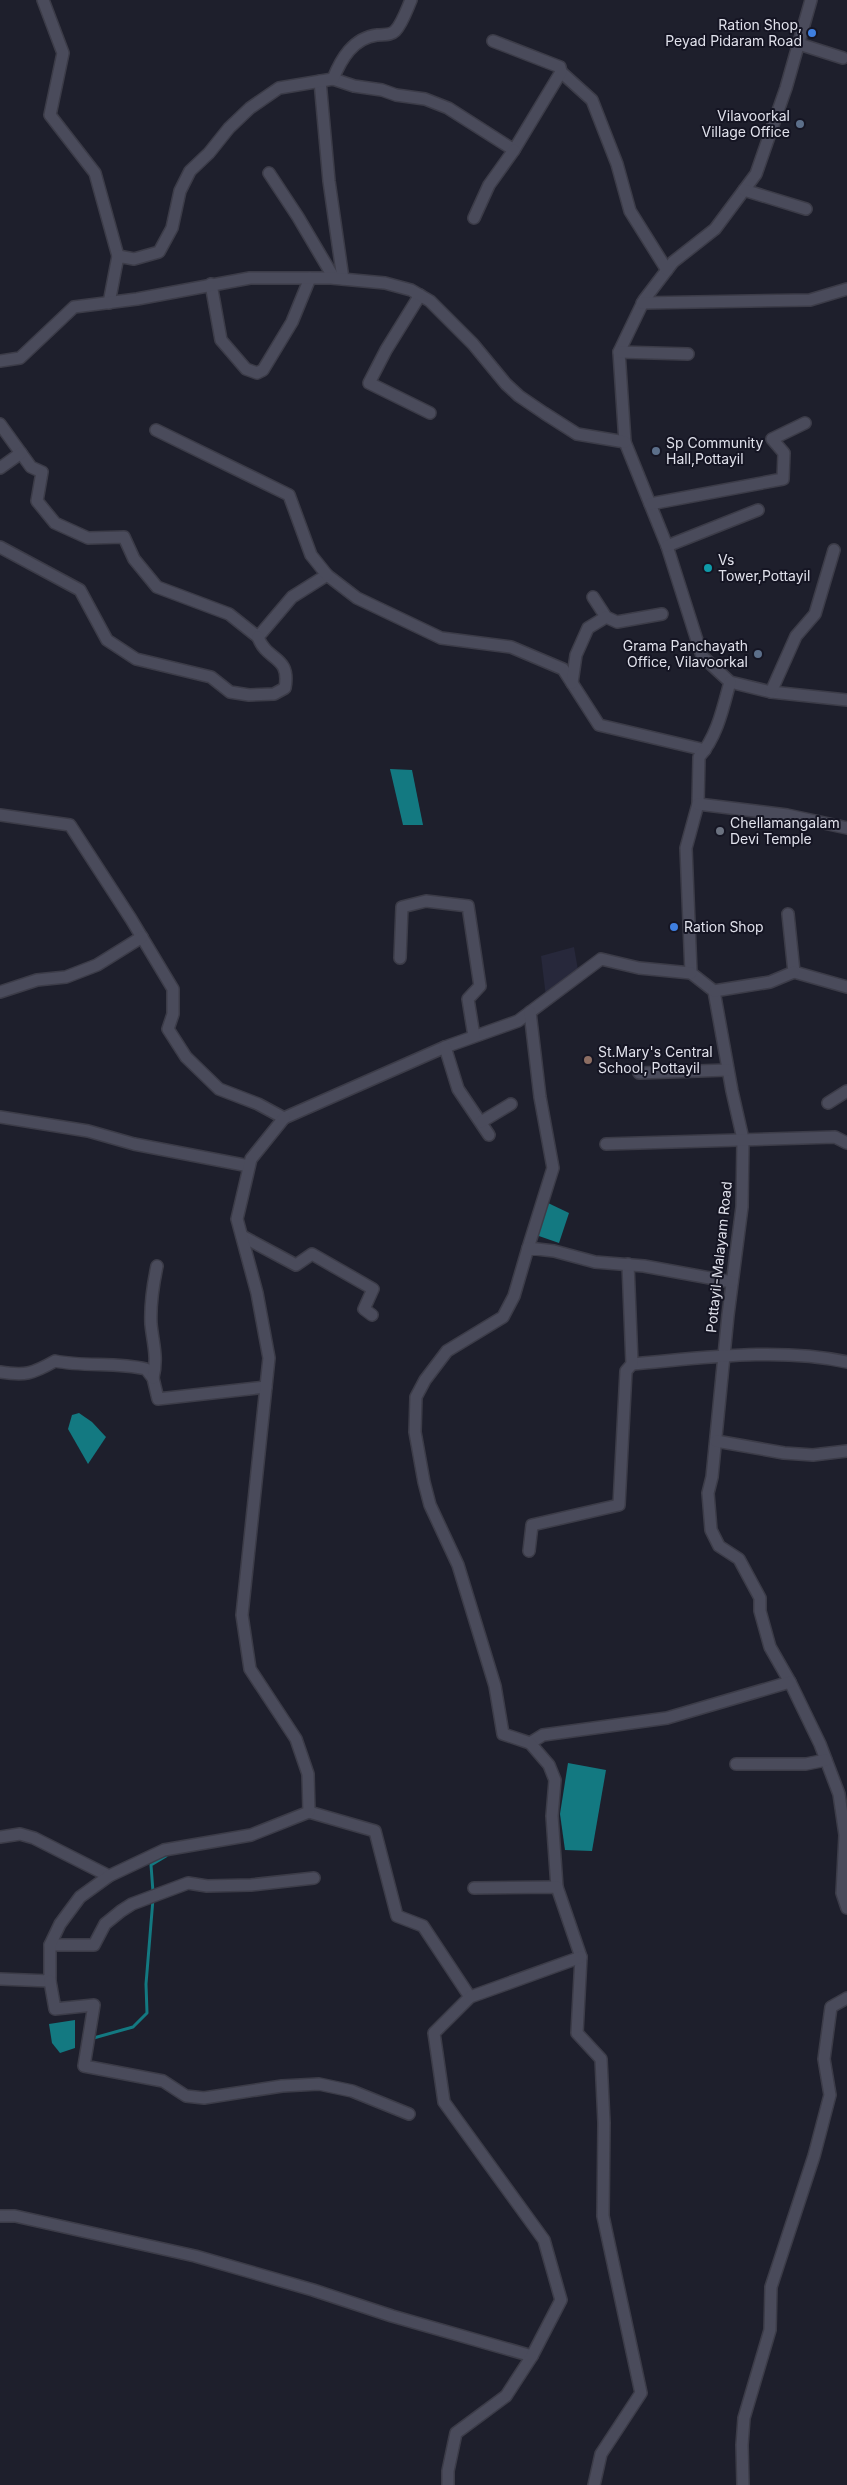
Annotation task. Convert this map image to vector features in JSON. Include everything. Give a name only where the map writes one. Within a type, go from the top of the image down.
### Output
[{"type":"street","points":[[43,0],[63,53],[50,115],[96,172],[118,256],[109,303]]},
{"type":"street","points":[[333,79],[339,64],[355,43],[374,35],[389,34],[396,31],[411,0]]},
{"type":"street","points":[[811,0],[786,88],[756,174],[715,229],[673,262],[642,303],[618,352],[624,442],[667,546],[702,656],[730,682],[771,692],[847,700]]},
{"type":"street","points":[[493,41],[560,67],[561,72],[592,100],[617,164],[630,211],[667,270]]},
{"type":"street","points":[[799,44],[843,58]]},
{"type":"street","points":[[474,218],[489,185],[514,150],[561,72]]},
{"type":"street","points":[[118,256],[134,259],[159,252],[172,228],[180,191],[190,171],[250,108],[279,88],[333,79],[396,95],[424,99],[448,108],[514,150]]},
{"type":"street","points":[[320,81],[339,279]]},
{"type":"street","points":[[269,173],[339,279]]},
{"type":"street","points":[[744,190],[806,209]]},
{"type":"street","points":[[0,361],[20,358],[74,307],[109,303],[250,278],[339,279],[385,283],[420,295],[430,301],[457,326],[519,396],[577,434],[624,442]]},
{"type":"street","points":[[211,284],[221,340],[246,369],[257,373],[263,370],[292,322],[310,278]]},
{"type":"street","points":[[642,303],[810,300],[847,289]]},
{"type":"street","points":[[420,295],[386,350],[369,383],[430,413]]},
{"type":"street","points":[[618,352],[688,354]]},
{"type":"street","points":[[650,504],[783,479],[784,453],[772,438],[805,423]]},
{"type":"street","points":[[0,424],[31,467],[42,472],[37,501],[55,523],[88,538],[124,537],[134,559],[158,587],[229,614],[258,636],[261,644],[282,664],[287,674],[285,688],[274,694],[249,695],[230,692],[211,677],[136,659],[107,640],[80,590],[0,547]]},
{"type":"street","points":[[156,430],[288,495],[311,555],[327,575],[357,598],[441,638],[511,647],[563,669],[599,725],[705,750]]},
{"type":"street","points":[[0,468],[20,453]]},
{"type":"street","points":[[667,546],[758,510]]},
{"type":"street","points":[[771,692],[796,636],[815,614],[834,550]]},
{"type":"street","points":[[258,636],[292,597],[327,575]]},
{"type":"street","points":[[594,597],[606,617],[617,622],[662,614]]},
{"type":"street","points":[[572,683],[576,655],[588,628],[606,617]]},
{"type":"street","points":[[691,972],[686,848],[698,804],[699,756],[705,750],[720,719],[730,682]]},
{"type":"street","points":[[698,804],[787,815],[847,828]]},
{"type":"street","points":[[0,815],[70,826],[142,937],[173,989],[173,1014],[168,1029],[186,1057],[218,1089],[258,1104],[284,1118]]},
{"type":"street","points":[[400,958],[402,907],[426,901],[468,906],[480,986],[468,999],[474,1036]]},
{"type":"street","points":[[788,914],[794,972]]},
{"type":"street","points":[[0,992],[37,980],[66,977],[82,971],[97,965],[142,937]]},
{"type":"street","points":[[310,1812],[308,1774],[296,1739],[250,1669],[242,1614],[269,1358],[257,1293],[238,1219],[251,1159],[284,1118],[445,1047],[518,1021],[601,959],[639,968],[691,972],[714,991],[770,982],[794,972],[847,987]]},
{"type":"street","name":"Pottayil-Malayam Road","points":[[714,991],[743,1139],[742,1207],[732,1282],[716,1441],[708,1492],[711,1530],[719,1546],[739,1558],[760,1598],[760,1611],[770,1646],[790,1682],[826,1760],[839,1794],[845,1835],[842,1893],[847,1908]]},
{"type":"street","points":[[530,1012],[540,1097],[553,1168],[514,1296],[503,1318],[447,1350],[425,1380],[416,1397],[416,1432],[428,1498],[458,1565],[495,1686],[503,1734],[530,1743],[549,1765],[555,1780],[552,1816],[557,1887],[581,1957],[577,2033],[602,2059],[604,2123],[603,2216],[641,2393],[601,2454],[594,2485]]},
{"type":"street","points":[[445,1047],[458,1089],[489,1135]]},
{"type":"street","points":[[639,1073],[728,1070]]},
{"type":"street","points":[[828,1103],[847,1092]]},
{"type":"street","points":[[481,1122],[511,1104]]},
{"type":"street","points":[[0,1117],[88,1131],[134,1144],[249,1166]]},
{"type":"street","points":[[606,1144],[835,1137],[847,1142]]},
{"type":"street","points":[[242,1236],[296,1265],[312,1254],[373,1289],[364,1309],[372,1315]]},
{"type":"street","points":[[528,1248],[554,1251],[595,1262],[628,1264],[732,1282]]},
{"type":"street","points":[[530,1551],[532,1524],[618,1504],[626,1371],[632,1364],[628,1264]]},
{"type":"street","points":[[153,1378],[157,1362],[151,1324],[151,1298],[157,1266]]},
{"type":"street","points":[[632,1364],[725,1356],[820,1356],[847,1362]]},
{"type":"street","points":[[0,1372],[22,1376],[37,1372],[55,1361],[76,1365],[146,1368],[153,1378],[158,1399],[266,1387]]},
{"type":"street","points":[[716,1441],[784,1453],[813,1455],[847,1451]]},
{"type":"street","points":[[530,1743],[543,1735],[683,1714],[790,1682]]},
{"type":"street","points":[[736,1764],[806,1764],[826,1760]]},
{"type":"street","points":[[409,2114],[352,2091],[319,2084],[282,2086],[204,2098],[186,2096],[163,2081],[84,2066],[94,2005],[55,2009],[50,1982],[50,1945],[60,1924],[80,1897],[109,1876],[164,1850],[251,1835],[310,1812],[375,1831],[397,1916],[423,1926],[470,1997]]},
{"type":"street","points":[[0,1837],[20,1834],[34,1838],[76,1857],[109,1876]]},
{"type":"street","points":[[50,1945],[94,1945],[105,1924],[132,1904],[188,1882],[207,1886],[251,1885],[314,1878]]},
{"type":"street","points":[[474,1888],[557,1887]]},
{"type":"street","points":[[448,2485],[448,2471],[456,2433],[506,2396],[532,2356],[561,2300],[544,2240],[444,2102],[434,2033],[470,1997],[581,1957]]},
{"type":"street","points":[[0,1979],[50,1982]]},
{"type":"street","points":[[742,2485],[744,2418],[770,2330],[771,2288],[814,2156],[830,2096],[824,2059],[831,2007],[847,1998]]},
{"type":"street","points":[[0,2216],[14,2216],[195,2256],[532,2356]]},
{"type":"shaded area","points":[[574,947],[578,970],[546,997],[541,956]]},
{"type":"water","points":[[390,769],[412,770],[423,825],[403,825]]},
{"type":"water","points":[[548,1203],[569,1213],[559,1243],[536,1235]]},
{"type":"water","points":[[79,1413],[92,1422],[106,1437],[88,1464],[68,1429],[72,1415]]},
{"type":"water","points":[[568,1763],[606,1770],[592,1851],[565,1850],[560,1814]]},
{"type":"water","points":[[75,2020],[75,2048],[60,2053],[52,2043],[49,2024]]},
{"type":"waterway","points":[[153,1892],[151,1865],[166,1856]]},
{"type":"waterway","points":[[90,2039],[133,2027],[147,2013],[146,1984],[153,1899]]},
{"type":"place","name":"Ration Shop, Peyad Pidaram Road","points":[[812,33]]},
{"type":"place","name":"Vilavoorkal Village Office","points":[[800,124]]},
{"type":"place","name":"Sp Community Hall,Pottayil","points":[[656,451]]},
{"type":"place","name":"Vs Tower,Pottayil","points":[[708,568]]},
{"type":"place","name":"Grama Panchayath Office, Vilavoorkal","points":[[758,654]]},
{"type":"place","name":"Chellamangalam Devi Temple","points":[[720,831]]},
{"type":"place","name":"Ration Shop","points":[[674,927]]},
{"type":"place","name":"St.Mary's Central School, Pottayil","points":[[588,1060]]}]
